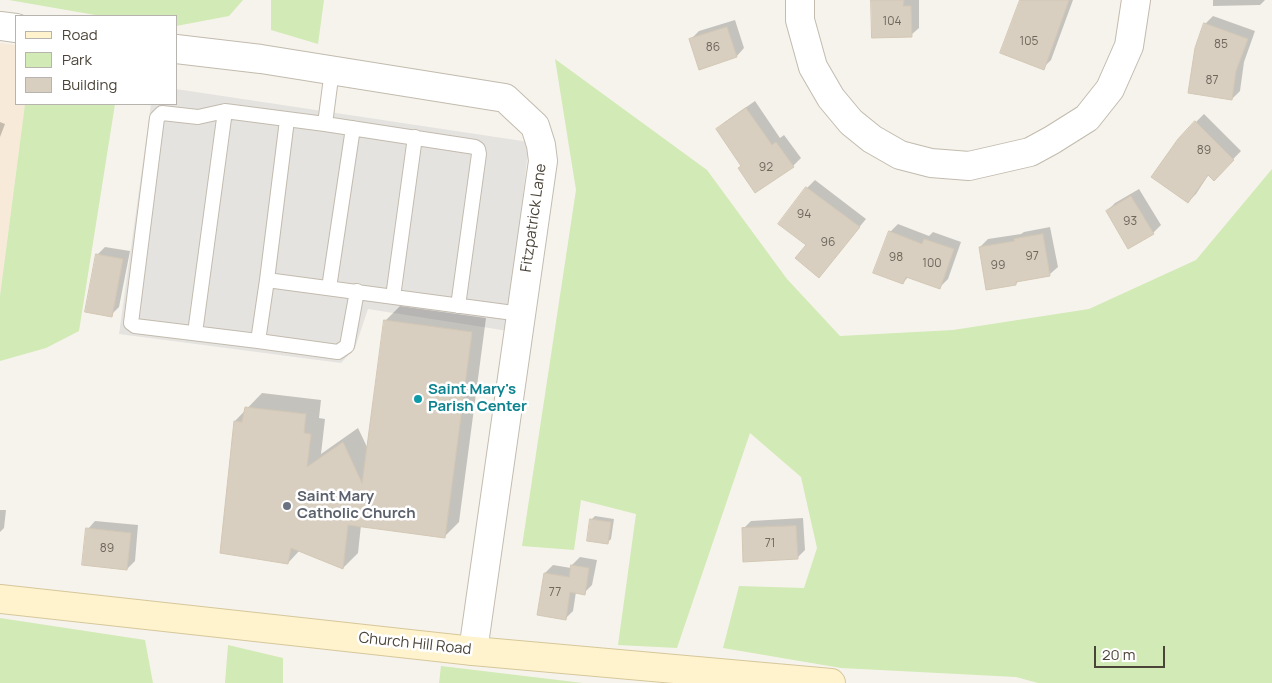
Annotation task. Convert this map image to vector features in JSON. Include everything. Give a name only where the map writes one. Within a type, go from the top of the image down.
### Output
[{"type":"street","points":[[800,0],[800,20],[813,67],[830,98],[851,122],[872,138],[900,155],[931,164],[969,166],[1030,152],[1087,118],[1110,89],[1129,46],[1136,0]]},
{"type":"street","points":[[0,26],[15,28]]},
{"type":"street","name":"Fitzpatrick Lane","points":[[178,49],[260,59],[505,98],[535,126],[541,145],[543,161],[473,651]]},
{"type":"street","name":"Church Hill Road","points":[[0,599],[473,651],[831,683]]},
{"type":"lane","points":[[325,124],[332,70]]},
{"type":"lane","points":[[357,291],[347,346],[338,352],[135,326],[131,323],[157,118],[162,113],[198,117],[225,111],[475,147],[478,149],[479,154],[458,306]]},
{"type":"lane","points":[[195,333],[225,111]]},
{"type":"lane","points":[[258,341],[287,120]]},
{"type":"lane","points":[[329,288],[353,128]]},
{"type":"lane","points":[[393,297],[415,137]]},
{"type":"lane","points":[[267,280],[521,314]]},
{"type":"shaded area","points":[[0,43],[15,45],[15,105],[25,105],[0,296]]},
{"type":"shaded area","points":[[178,89],[529,142],[508,331],[368,309],[355,348],[341,363],[119,334],[151,105],[178,105]]},
{"type":"green space","points":[[9,0],[243,0],[229,16],[178,26],[178,15],[95,15]]},
{"type":"green space","points":[[271,0],[324,0],[318,44],[271,30]]},
{"type":"green space","points":[[555,59],[707,170],[787,279],[840,336],[953,330],[1089,309],[1196,260],[1272,169],[1272,683],[1038,683],[1016,677],[841,668],[723,648],[739,586],[804,588],[817,548],[801,477],[750,433],[677,648],[618,645],[636,514],[581,500],[574,550],[522,546],[576,190]]},
{"type":"green space","points":[[25,105],[115,105],[79,331],[46,348],[0,361],[0,296]]},
{"type":"green space","points":[[0,618],[145,640],[153,683],[0,683]]},
{"type":"green space","points":[[228,645],[283,658],[283,683],[225,683]]},
{"type":"green space","points":[[441,666],[583,683],[439,683]]},
{"type":"building","points":[[871,0],[904,0],[903,6],[911,6],[912,37],[872,38]]},
{"type":"building","points":[[1020,0],[1069,0],[1044,70],[1000,53]]},
{"type":"building","points":[[1204,23],[1248,39],[1236,71],[1232,100],[1188,93],[1195,48]]},
{"type":"building","points":[[727,27],[737,57],[699,70],[689,39]]},
{"type":"building","points":[[746,108],[772,145],[776,142],[794,167],[755,193],[738,168],[741,166],[716,129]]},
{"type":"building","points":[[1195,121],[1234,160],[1214,181],[1208,175],[1188,203],[1151,177],[1178,139]]},
{"type":"building","points":[[806,187],[860,227],[819,278],[795,258],[806,245],[778,224]]},
{"type":"building","points":[[1131,196],[1154,234],[1128,249],[1106,211]]},
{"type":"building","points":[[889,231],[922,244],[924,239],[954,249],[940,289],[906,277],[903,284],[873,273]]},
{"type":"building","points":[[1043,234],[1050,276],[1016,282],[1016,285],[986,290],[979,247]]},
{"type":"building","points":[[96,254],[123,259],[112,317],[85,312]]},
{"type":"building","points":[[384,320],[472,332],[445,538],[348,525],[343,569],[291,548],[288,564],[220,553],[234,421],[242,422],[245,407],[306,414],[304,433],[311,434],[307,467],[343,442],[362,483]]},
{"type":"building","points":[[590,519],[611,522],[608,544],[587,541]]},
{"type":"building","points":[[796,526],[798,559],[743,562],[742,528]]},
{"type":"building","points":[[86,528],[131,533],[127,570],[82,565]]},
{"type":"building","points":[[571,565],[589,568],[585,595],[570,592],[566,620],[537,615],[544,573],[569,577]]},
{"type":"place","name":"Saint Mary's Parish Center","points":[[418,399]]},
{"type":"place","name":"Saint Mary Catholic Church","points":[[287,506]]}]
